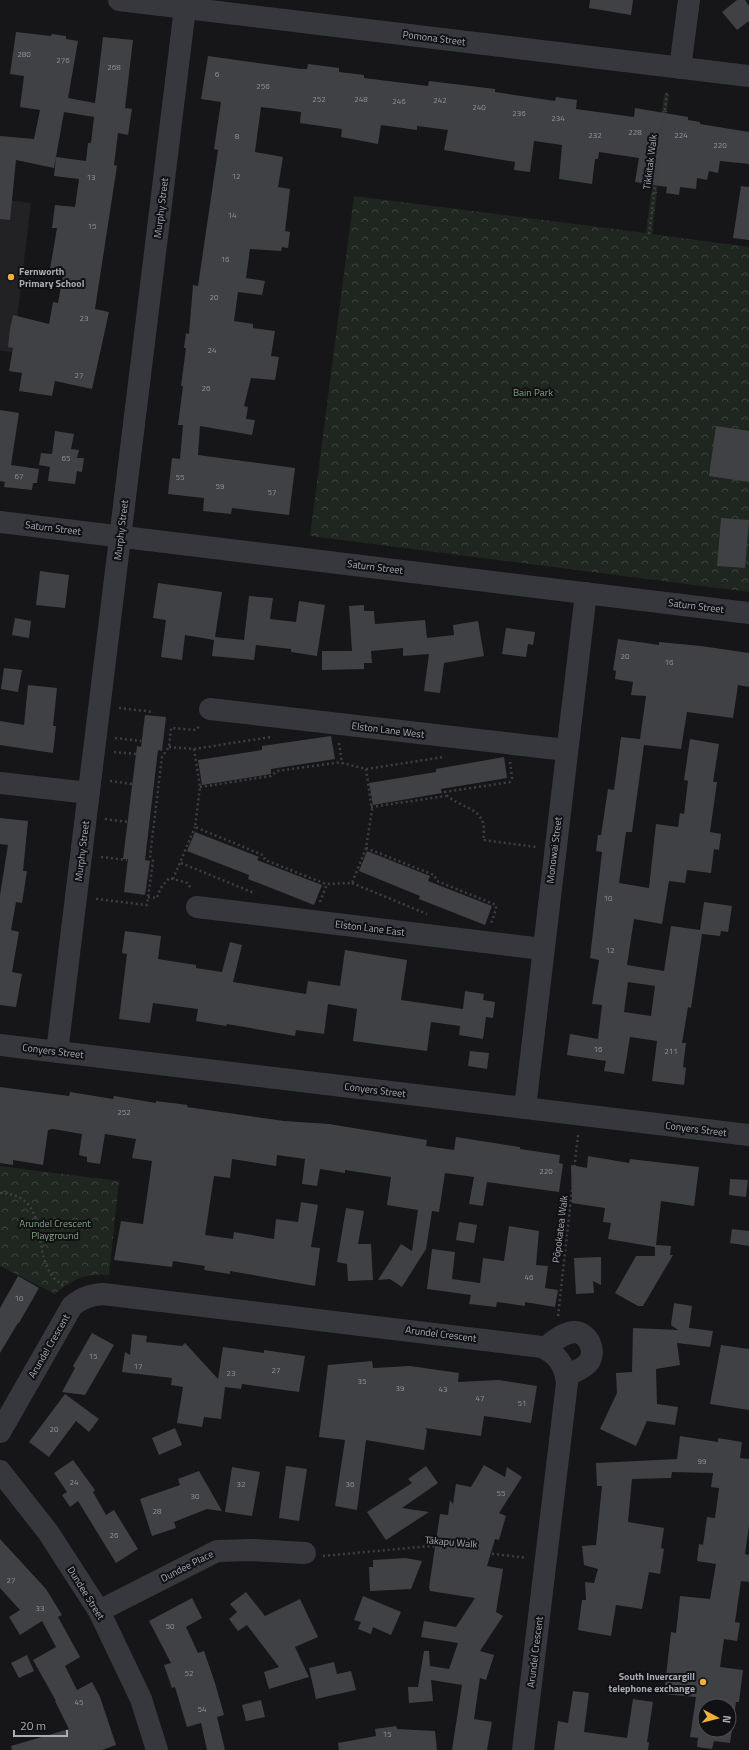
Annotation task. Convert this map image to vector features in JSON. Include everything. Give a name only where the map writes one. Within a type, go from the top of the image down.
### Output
[{"type":"street","name":"Pomona Street","points":[[119,0],[749,76]]},
{"type":"street","points":[[680,68],[689,0]]},
{"type":"street","name":"Murphy Street","points":[[58,1052],[97,787],[121,536],[185,8]]},
{"type":"street","name":"Saturn Street","points":[[0,522],[749,613]]},
{"type":"street","name":"Monowai Street","points":[[525,1108],[542,949],[586,593]]},
{"type":"street","name":"Elston Lane West","points":[[210,709],[566,750]]},
{"type":"street","points":[[0,782],[97,787]]},
{"type":"street","name":"Elston Lane East","points":[[197,907],[542,949]]},
{"type":"street","name":"Conyers Street","points":[[0,1045],[749,1135]]},
{"type":"street","name":"Arundel Crescent","points":[[0,1432],[72,1306],[93,1294],[545,1348],[560,1360],[566,1376],[566,1391],[523,1750]]},
{"type":"street","points":[[545,1348],[574,1332],[586,1336],[591,1346],[590,1359],[582,1367],[566,1376]]},
{"type":"street","name":"Dundee Street","points":[[0,1471],[48,1532],[99,1610],[141,1699],[157,1750]]},
{"type":"street","name":"Dundee Place","points":[[99,1610],[217,1551],[252,1550],[313,1554]]},
{"type":"path","name":"Tikkitak Walk","points":[[649,234],[667,92]]},
{"type":"path","points":[[115,707],[154,712]]},
{"type":"path","points":[[91,898],[147,905],[153,861],[150,856],[162,758],[169,747],[172,728],[196,730],[210,709]]},
{"type":"path","points":[[169,747],[194,749],[273,737]]},
{"type":"path","points":[[111,738],[141,741]]},
{"type":"path","points":[[339,741],[342,762]]},
{"type":"path","points":[[173,879],[195,827],[200,787],[194,749]]},
{"type":"path","points":[[109,751],[136,754]]},
{"type":"path","points":[[509,754],[512,778],[510,782],[445,792],[447,796],[455,803],[470,808],[479,815],[484,827],[483,840],[539,848]]},
{"type":"path","points":[[200,787],[272,776],[277,771],[342,762],[366,769],[449,756]]},
{"type":"path","points":[[352,883],[366,848],[371,807],[366,769]]},
{"type":"path","points":[[97,787],[132,784]]},
{"type":"path","points":[[371,807],[447,796]]},
{"type":"path","points":[[101,819],[128,822]]},
{"type":"path","points":[[195,827],[263,855],[265,860],[328,884],[352,883],[430,915]]},
{"type":"path","points":[[366,848],[434,875],[437,881],[496,905],[488,931]]},
{"type":"path","points":[[96,857],[127,860]]},
{"type":"path","points":[[181,863],[261,896]]},
{"type":"path","points":[[148,897],[157,898],[160,889],[169,878],[188,883],[197,907]]},
{"type":"path","points":[[319,904],[328,884]]},
{"type":"path","name":"Pōpokatea Walk","points":[[557,1320],[579,1132]]},
{"type":"path","points":[[0,1193],[22,1199],[34,1211],[38,1226],[39,1242],[50,1273],[79,1301]]},
{"type":"path","name":"Tākapu Walk","points":[[313,1554],[430,1546],[532,1559]]},
{"type":"shaded area","name":"Fernworth Primary School","points":[[0,199],[31,203],[13,352],[0,351]]},
{"type":"green space","name":"Bain Park","points":[[664,95],[669,95],[652,234],[749,247],[749,592],[310,536],[354,196],[646,233]]},
{"type":"green space","name":"Arundel Crescent Playground","points":[[0,1166],[119,1181],[109,1275],[93,1275],[80,1278],[68,1284],[55,1294],[0,1266]]},
{"type":"building","points":[[590,0],[633,0],[631,15],[589,8]]},
{"type":"building","points":[[737,0],[745,0],[749,6],[749,21],[737,30],[722,12]]},
{"type":"building","points":[[16,32],[66,36],[66,39],[78,41],[68,98],[95,103],[103,37],[133,40],[125,108],[132,109],[128,135],[118,133],[114,165],[117,166],[95,309],[109,312],[92,389],[55,381],[52,396],[19,391],[22,373],[9,371],[13,348],[8,347],[10,329],[13,315],[49,324],[53,302],[58,303],[64,271],[50,269],[57,228],[52,228],[55,205],[75,207],[79,179],[54,176],[56,157],[86,161],[88,143],[91,143],[94,117],[64,112],[54,168],[16,160],[10,220],[0,219],[0,136],[34,139],[40,110],[20,107],[24,76],[10,74]]},
{"type":"building","points":[[208,56],[301,69],[307,69],[308,64],[339,68],[339,72],[364,75],[364,78],[428,86],[429,81],[495,89],[495,92],[555,101],[556,97],[577,100],[576,109],[634,117],[635,108],[688,117],[688,120],[700,122],[700,124],[749,132],[749,164],[720,161],[718,173],[709,171],[707,180],[697,178],[696,189],[680,187],[679,195],[666,193],[667,187],[635,182],[639,158],[599,152],[598,159],[595,159],[592,184],[559,179],[562,145],[534,141],[530,172],[514,170],[515,162],[444,150],[448,130],[417,126],[417,130],[381,125],[378,144],[341,137],[342,129],[300,123],[301,112],[261,107],[255,152],[283,157],[278,187],[290,189],[285,231],[290,232],[288,248],[282,247],[281,251],[250,249],[246,278],[265,281],[262,295],[238,292],[234,321],[253,324],[253,328],[275,331],[271,356],[279,357],[275,380],[251,378],[244,406],[248,407],[246,419],[255,420],[252,435],[200,426],[198,455],[295,468],[289,515],[232,508],[231,514],[203,511],[204,498],[168,494],[172,458],[180,459],[183,425],[178,425],[186,348],[184,348],[186,333],[189,334],[193,285],[198,286],[218,150],[214,149],[221,102],[201,99]]},
{"type":"building","points":[[741,186],[749,187],[749,240],[733,238]]},
{"type":"building","points":[[0,410],[19,413],[11,465],[39,469],[37,483],[33,483],[32,490],[4,487],[5,482],[0,481]]},
{"type":"building","points":[[716,426],[749,431],[749,482],[709,476]]},
{"type":"building","points":[[55,431],[74,434],[71,449],[79,450],[77,458],[84,458],[82,472],[77,471],[75,484],[48,481],[50,467],[39,465],[41,453],[52,454]]},
{"type":"building","points":[[721,518],[749,520],[745,568],[717,566]]},
{"type":"building","points":[[40,571],[69,575],[65,608],[36,605]]},
{"type":"building","points":[[158,583],[222,592],[215,637],[244,640],[249,596],[273,598],[270,619],[296,622],[299,601],[325,605],[317,656],[291,652],[291,649],[256,645],[254,660],[212,656],[214,640],[185,635],[182,660],[161,657],[166,620],[153,618]]},
{"type":"building","points":[[364,605],[364,611],[374,611],[375,624],[425,620],[427,638],[454,635],[453,625],[478,621],[484,656],[444,663],[440,693],[424,691],[429,654],[403,656],[403,648],[371,651],[372,663],[364,663],[364,669],[322,670],[322,651],[352,651],[349,606]]},
{"type":"building","points":[[15,618],[31,621],[29,638],[12,635]]},
{"type":"building","points":[[506,628],[535,632],[533,645],[528,644],[526,657],[502,654]]},
{"type":"building","points":[[618,639],[659,645],[659,642],[701,646],[749,653],[749,687],[738,685],[733,718],[687,712],[681,749],[644,745],[632,832],[626,832],[619,883],[649,888],[656,824],[678,827],[680,813],[684,814],[688,781],[684,780],[690,739],[719,744],[713,782],[717,782],[710,832],[721,834],[719,850],[714,849],[711,873],[687,870],[685,883],[669,881],[662,924],[634,919],[627,965],[664,971],[671,926],[700,930],[704,902],[732,906],[728,932],[721,931],[720,936],[702,934],[691,1008],[688,1007],[682,1043],[686,1043],[683,1067],[686,1068],[684,1085],[652,1081],[657,1041],[630,1037],[624,1074],[604,1071],[606,1061],[567,1055],[570,1034],[598,1039],[602,1005],[592,1004],[599,960],[590,958],[602,852],[596,851],[598,835],[601,835],[608,789],[614,790],[621,737],[640,739],[646,696],[631,695],[633,682],[615,679],[616,671],[613,670]],"holes":[[[628,982],[655,986],[651,1016],[624,1012]]]},
{"type":"building","points":[[4,668],[22,670],[18,692],[1,689]]},
{"type":"building","points":[[28,685],[57,688],[53,726],[56,726],[53,753],[0,745],[0,721],[24,725]]},
{"type":"building","points":[[145,715],[166,717],[162,751],[158,750],[145,860],[150,861],[145,895],[124,892],[128,859],[123,859],[137,746],[141,747]]},
{"type":"building","points":[[331,736],[335,759],[271,769],[271,774],[202,785],[198,760],[262,750],[262,746]]},
{"type":"building","points":[[504,757],[507,778],[441,789],[442,793],[373,805],[369,783],[436,772],[436,769]]},
{"type":"building","points":[[0,818],[28,821],[23,871],[27,871],[22,903],[16,902],[11,930],[19,932],[12,972],[22,974],[16,1007],[0,1005],[0,895],[8,845],[0,844]]},
{"type":"building","points":[[195,832],[259,857],[257,860],[322,885],[314,905],[248,879],[249,875],[187,851]]},
{"type":"building","points":[[367,851],[430,876],[428,881],[492,906],[485,925],[419,899],[420,896],[359,871]]},
{"type":"building","points":[[125,931],[161,936],[158,959],[196,965],[196,968],[222,972],[230,942],[242,945],[233,982],[306,994],[308,981],[340,986],[345,950],[407,960],[401,1000],[463,1009],[465,991],[484,994],[483,1000],[495,1002],[493,1018],[486,1017],[483,1039],[459,1035],[460,1026],[431,1022],[427,1051],[353,1041],[357,1009],[328,1004],[324,1034],[296,1030],[295,1036],[227,1024],[226,1026],[196,1021],[198,1009],[153,1003],[150,1023],[119,1019],[127,954],[122,953]]},
{"type":"building","points":[[470,1051],[489,1053],[487,1069],[468,1066]]},
{"type":"building","points":[[0,1087],[69,1096],[70,1092],[113,1099],[114,1096],[156,1103],[156,1101],[188,1105],[187,1107],[284,1121],[329,1124],[427,1140],[426,1146],[454,1150],[456,1137],[520,1147],[520,1149],[560,1155],[559,1163],[563,1164],[559,1192],[487,1182],[483,1206],[469,1204],[474,1177],[445,1173],[439,1212],[432,1211],[426,1249],[402,1287],[390,1279],[378,1280],[401,1244],[412,1251],[418,1210],[387,1205],[391,1177],[345,1170],[345,1173],[320,1169],[317,1186],[302,1184],[305,1159],[277,1155],[276,1166],[232,1159],[230,1178],[214,1176],[205,1235],[233,1239],[234,1232],[274,1239],[276,1219],[298,1222],[301,1202],[318,1205],[311,1247],[320,1248],[315,1286],[230,1271],[230,1274],[204,1270],[205,1266],[173,1261],[172,1267],[114,1260],[121,1221],[143,1224],[152,1161],[132,1158],[136,1139],[105,1134],[100,1164],[87,1162],[87,1157],[79,1155],[82,1134],[53,1129],[48,1130],[43,1165],[13,1160],[13,1165],[0,1163]]},
{"type":"building","points":[[588,1156],[629,1163],[630,1159],[699,1167],[694,1206],[661,1201],[656,1245],[671,1246],[670,1255],[673,1255],[643,1306],[638,1306],[615,1293],[636,1256],[655,1256],[655,1247],[608,1239],[611,1223],[603,1222],[605,1208],[572,1203],[571,1165],[587,1168]]},
{"type":"building","points":[[730,1179],[748,1180],[746,1197],[729,1195]]},
{"type":"building","points":[[346,1208],[364,1211],[358,1244],[371,1244],[373,1280],[348,1281],[347,1264],[337,1262]]},
{"type":"building","points":[[459,1222],[477,1225],[474,1243],[456,1240]]},
{"type":"building","points":[[509,1226],[539,1231],[536,1265],[548,1266],[545,1288],[558,1290],[555,1307],[525,1302],[525,1306],[497,1302],[496,1307],[469,1304],[471,1295],[427,1289],[432,1249],[455,1252],[452,1279],[480,1283],[483,1258],[504,1261]]},
{"type":"building","points":[[732,1229],[749,1231],[749,1246],[730,1243]]},
{"type":"building","points":[[601,1257],[601,1285],[593,1281],[594,1293],[576,1294],[574,1258]]},
{"type":"building","points":[[18,1276],[39,1288],[0,1353],[0,1308]]},
{"type":"building","points":[[674,1303],[692,1306],[689,1328],[713,1331],[710,1347],[677,1343],[680,1365],[656,1369],[657,1404],[678,1407],[675,1425],[647,1421],[636,1446],[600,1429],[617,1393],[616,1373],[632,1372],[633,1328],[678,1330],[671,1325]]},
{"type":"building","points":[[92,1333],[114,1345],[85,1395],[62,1392],[75,1368],[73,1366]]},
{"type":"building","points":[[132,1334],[147,1336],[146,1342],[182,1346],[185,1343],[218,1379],[223,1347],[264,1353],[264,1350],[305,1356],[299,1392],[242,1384],[241,1389],[225,1387],[221,1419],[204,1417],[202,1427],[177,1423],[183,1387],[171,1385],[172,1378],[122,1372],[125,1352],[130,1355]]},
{"type":"building","points":[[721,1345],[749,1349],[749,1410],[710,1404]]},
{"type":"building","points":[[372,1361],[373,1368],[410,1366],[459,1373],[458,1382],[498,1380],[537,1386],[531,1423],[484,1416],[481,1436],[425,1428],[427,1430],[424,1450],[366,1440],[357,1510],[335,1506],[345,1440],[319,1437],[328,1365]]},
{"type":"building","points":[[65,1394],[99,1419],[89,1432],[76,1421],[49,1457],[29,1442]]},
{"type":"building","points":[[175,1428],[182,1445],[159,1455],[152,1438]]},
{"type":"building","points":[[680,1436],[718,1442],[718,1438],[742,1442],[740,1458],[749,1459],[749,1526],[745,1554],[749,1555],[749,1582],[741,1581],[735,1622],[740,1623],[737,1641],[724,1639],[720,1667],[743,1670],[739,1702],[737,1702],[737,1698],[697,1698],[697,1738],[690,1737],[696,1697],[664,1694],[671,1632],[676,1633],[680,1596],[710,1599],[716,1564],[697,1561],[699,1544],[703,1545],[707,1517],[715,1518],[719,1488],[711,1487],[713,1473],[672,1472],[671,1478],[632,1479],[628,1522],[664,1528],[661,1548],[664,1549],[660,1574],[649,1572],[642,1609],[616,1605],[611,1636],[578,1630],[582,1600],[586,1600],[585,1582],[594,1583],[598,1569],[584,1565],[582,1546],[596,1545],[602,1486],[597,1486],[596,1463],[677,1459]]},
{"type":"building","points":[[73,1460],[95,1490],[93,1492],[106,1515],[114,1510],[138,1549],[116,1563],[78,1501],[70,1507],[62,1495],[67,1492],[54,1473]]},
{"type":"building","points":[[484,1465],[505,1477],[507,1467],[522,1477],[499,1513],[506,1516],[499,1540],[495,1539],[487,1566],[503,1569],[496,1612],[503,1616],[480,1651],[494,1655],[486,1680],[480,1678],[474,1719],[492,1722],[487,1750],[452,1750],[462,1685],[431,1680],[433,1701],[409,1703],[408,1687],[418,1687],[424,1651],[429,1651],[430,1666],[449,1669],[458,1643],[421,1637],[424,1621],[456,1627],[475,1598],[430,1591],[429,1587],[440,1514],[448,1515],[450,1500],[453,1504],[456,1484],[471,1487]]},
{"type":"building","points":[[286,1466],[307,1469],[299,1521],[279,1518]]},
{"type":"building","points":[[426,1466],[438,1483],[402,1508],[429,1512],[386,1540],[367,1512],[412,1483],[408,1479]]},
{"type":"building","points":[[232,1467],[260,1472],[252,1516],[225,1512]]},
{"type":"building","points":[[199,1471],[222,1511],[207,1509],[174,1522],[176,1528],[152,1536],[140,1499],[180,1485],[178,1479]]},
{"type":"building","points":[[0,1539],[46,1589],[62,1615],[58,1617],[80,1657],[65,1666],[77,1690],[92,1682],[100,1697],[116,1745],[102,1750],[12,1750],[11,1746],[69,1729],[56,1701],[33,1660],[56,1647],[42,1621],[20,1635],[9,1617],[20,1610],[0,1588]]},
{"type":"building","points":[[405,1558],[422,1561],[411,1589],[370,1591],[369,1567],[373,1567],[373,1560]]},
{"type":"building","points":[[246,1592],[265,1616],[300,1599],[318,1637],[295,1647],[309,1677],[269,1689],[264,1672],[279,1667],[247,1625],[238,1631],[229,1619],[237,1612],[230,1604]]},
{"type":"building","points":[[363,1596],[401,1612],[391,1635],[373,1627],[371,1634],[358,1629],[361,1622],[354,1620]]},
{"type":"building","points":[[192,1598],[202,1618],[186,1627],[198,1653],[204,1651],[215,1683],[224,1715],[217,1717],[225,1750],[207,1750],[201,1723],[187,1727],[175,1687],[172,1688],[164,1665],[171,1663],[149,1621]]},
{"type":"building","points":[[27,1655],[34,1671],[19,1678],[11,1663]]},
{"type":"building","points":[[334,1662],[337,1674],[351,1671],[356,1690],[316,1699],[309,1668]]},
{"type":"building","points":[[573,1691],[589,1693],[584,1732],[627,1738],[633,1699],[653,1702],[647,1742],[649,1742],[648,1750],[554,1750],[558,1721],[568,1723]]},
{"type":"building","points":[[261,1700],[265,1717],[246,1721],[242,1705]]},
{"type":"building","points":[[396,1726],[397,1729],[435,1731],[437,1750],[339,1750],[338,1743],[376,1736],[375,1729]]},
{"type":"building","points":[[698,1738],[731,1738],[730,1743],[714,1741],[712,1749],[697,1747]]},
{"type":"place","name":"Fernworth Primary School","points":[[11,277]]},
{"type":"place","name":"South Invercargill telephone exchange","points":[[703,1682]]}]
